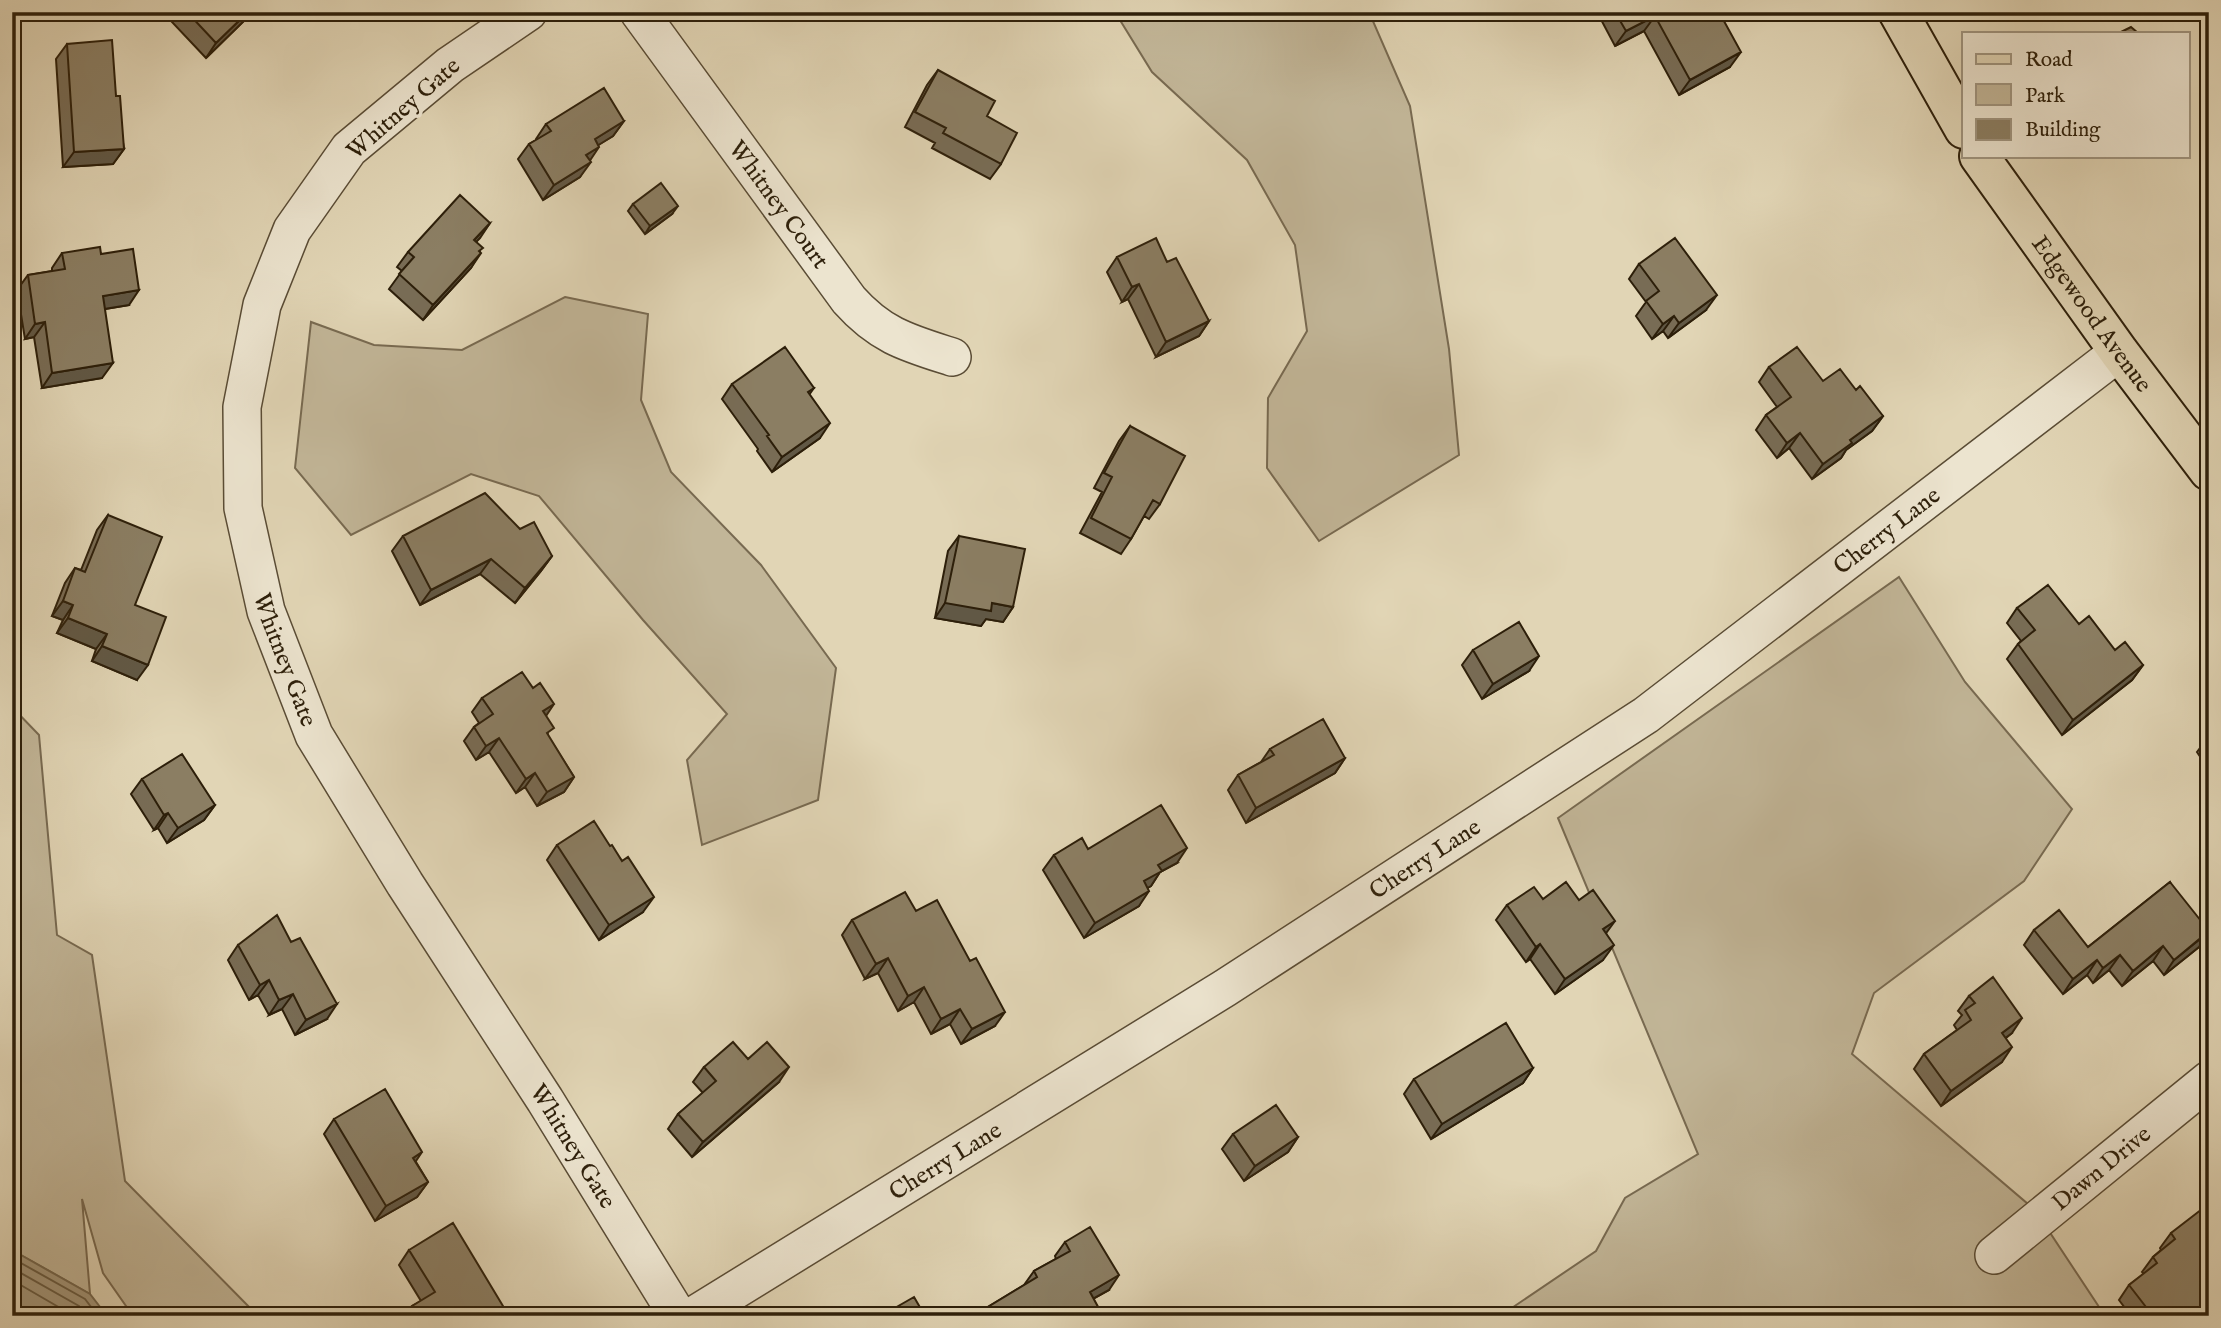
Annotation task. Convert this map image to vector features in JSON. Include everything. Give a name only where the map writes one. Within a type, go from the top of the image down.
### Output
[{"type":"main road","points":[[1898,12],[1962,125]]},
{"type":"main road","name":"Edgewood Avenue","points":[[1980,158],[2119,352],[2209,471]]},
{"type":"street","name":"Whitney Gate","points":[[528,12],[450,65],[349,149],[292,230],[262,305],[242,407],[243,508],[266,611],[314,734],[405,884],[545,1100],[677,1316]]},
{"type":"street","name":"Whitney Court","points":[[639,12],[866,320],[905,342],[952,357]]},
{"type":"street","name":"Cherry Lane","points":[[693,1316],[1225,988],[1646,715],[2119,352]]},
{"type":"street","name":"Dawn Drive","points":[[1994,1255],[2209,1080]]},
{"type":"green space","points":[[1115,12],[1369,12],[1410,106],[1449,349],[1459,455],[1319,541],[1267,468],[1268,398],[1307,331],[1295,245],[1247,160],[1152,72]]},
{"type":"green space","points":[[565,297],[648,314],[641,400],[671,472],[761,565],[836,668],[818,800],[702,845],[687,760],[727,714],[643,620],[539,496],[471,474],[351,535],[295,468],[311,322],[374,345],[462,350]]},
{"type":"green space","points":[[1899,577],[1965,682],[2072,809],[2024,881],[1874,993],[1852,1054],[2035,1210],[2105,1316],[1500,1316],[1596,1251],[1625,1198],[1698,1154],[1558,818]]},
{"type":"green space","points":[[12,707],[39,735],[57,935],[92,955],[125,1181],[258,1316],[133,1316],[103,1273],[82,1199],[90,1294],[12,1250]]},
{"type":"water","points":[[12,1250],[90,1294],[107,1316],[12,1316]]},
{"type":"building","points":[[187,12],[248,12],[216,43]]},
{"type":"building","points":[[1615,12],[1719,12],[1741,52],[1690,80],[1655,16],[1626,31]]},
{"type":"building","points":[[2131,27],[2137,32],[2121,32]]},
{"type":"building","points":[[112,40],[116,96],[120,96],[124,149],[74,152],[67,44]]},
{"type":"building","points":[[938,70],[995,101],[987,116],[1017,133],[1001,164],[943,133],[946,128],[915,112]]},
{"type":"building","points":[[604,88],[624,121],[595,139],[599,147],[586,155],[591,162],[554,185],[529,144],[551,131],[546,124]]},
{"type":"building","points":[[661,183],[678,206],[650,226],[633,204]]},
{"type":"building","points":[[460,195],[490,223],[474,240],[483,248],[479,251],[481,253],[433,305],[399,274],[414,257],[408,252]]},
{"type":"building","points":[[1156,238],[1167,262],[1176,258],[1209,321],[1166,342],[1139,284],[1132,287],[1117,257]]},
{"type":"building","points":[[1675,238],[1717,295],[1679,323],[1674,316],[1663,324],[1646,301],[1659,291],[1639,264]]},
{"type":"building","points":[[100,247],[101,254],[133,249],[139,290],[103,296],[113,363],[52,373],[45,322],[35,324],[28,275],[65,269],[62,253]]},
{"type":"building","points":[[785,347],[814,388],[808,392],[830,423],[782,457],[732,384]]},
{"type":"building","points":[[1797,347],[1823,381],[1840,369],[1856,390],[1860,386],[1883,416],[1823,464],[1800,433],[1787,443],[1766,415],[1791,397],[1769,367]]},
{"type":"building","points":[[1130,426],[1185,456],[1160,504],[1153,500],[1131,539],[1091,518],[1112,477],[1104,473]]},
{"type":"building","points":[[485,493],[520,529],[534,522],[552,556],[525,588],[491,559],[431,590],[403,536]]},
{"type":"building","points":[[108,515],[162,537],[135,605],[166,617],[148,665],[102,646],[107,634],[68,618],[73,605],[63,601],[75,568],[85,572]]},
{"type":"building","points":[[959,536],[1025,549],[1013,607],[992,603],[991,611],[945,603]]},
{"type":"building","points":[[2048,585],[2079,624],[2089,616],[2115,650],[2125,642],[2143,665],[2073,720],[2018,644],[2035,630],[2017,608]]},
{"type":"building","points":[[1519,622],[1539,656],[1493,684],[1473,650]]},
{"type":"building","points":[[522,672],[533,688],[540,683],[554,704],[543,711],[554,728],[547,733],[574,777],[547,792],[535,773],[526,779],[499,738],[486,746],[474,727],[493,714],[482,698]]},
{"type":"building","points":[[1323,719],[1345,758],[1256,808],[1238,775],[1274,755],[1270,749]]},
{"type":"building","points":[[182,754],[215,805],[178,828],[168,813],[164,815],[142,779]]},
{"type":"building","points":[[1161,805],[1187,848],[1158,865],[1162,871],[1144,881],[1149,891],[1095,923],[1054,855],[1082,838],[1088,849]]},
{"type":"building","points":[[594,821],[622,861],[628,857],[654,897],[609,925],[557,845]]},
{"type":"building","points":[[1566,882],[1579,900],[1593,890],[1615,921],[1603,929],[1614,945],[1565,979],[1540,944],[1536,947],[1507,905],[1534,887],[1543,899]]},
{"type":"building","points":[[2170,882],[2209,931],[2174,960],[2163,946],[2133,971],[2120,955],[2103,968],[2097,960],[2073,979],[2034,930],[2059,910],[2088,947]]},
{"type":"building","points":[[905,892],[916,911],[937,900],[970,961],[976,958],[1005,1012],[972,1029],[960,1009],[941,1019],[924,987],[908,996],[888,958],[876,964],[852,920]]},
{"type":"building","points":[[277,915],[291,942],[300,938],[337,1004],[306,1020],[293,994],[279,1000],[269,980],[260,985],[238,945]]},
{"type":"building","points":[[1993,977],[2022,1018],[2002,1033],[2012,1047],[1951,1091],[1924,1054],[1971,1020],[1965,1010],[1975,1003],[1969,996]]},
{"type":"building","points":[[1506,1023],[1533,1068],[1442,1124],[1414,1079]]},
{"type":"building","points":[[733,1042],[748,1059],[767,1042],[789,1067],[703,1142],[678,1114],[716,1081],[704,1067]]},
{"type":"building","points":[[385,1089],[422,1152],[413,1158],[428,1182],[386,1206],[334,1119]]},
{"type":"building","points":[[1276,1105],[1298,1137],[1255,1166],[1233,1134]]},
{"type":"building","points":[[2202,1209],[2209,1217],[2209,1261],[2204,1265],[2209,1271],[2209,1303],[2204,1307],[2209,1316],[2153,1316],[2129,1285],[2157,1263],[2153,1257],[2175,1239],[2171,1233]]},
{"type":"building","points":[[453,1223],[509,1316],[419,1316],[412,1306],[435,1292],[409,1250]]},
{"type":"building","points":[[1090,1227],[1119,1275],[1090,1292],[1103,1316],[1046,1316],[1045,1313],[1041,1316],[973,1316],[1037,1277],[1034,1271],[1070,1251],[1065,1242]]},
{"type":"building","points":[[914,1297],[925,1316],[881,1316]]}]
